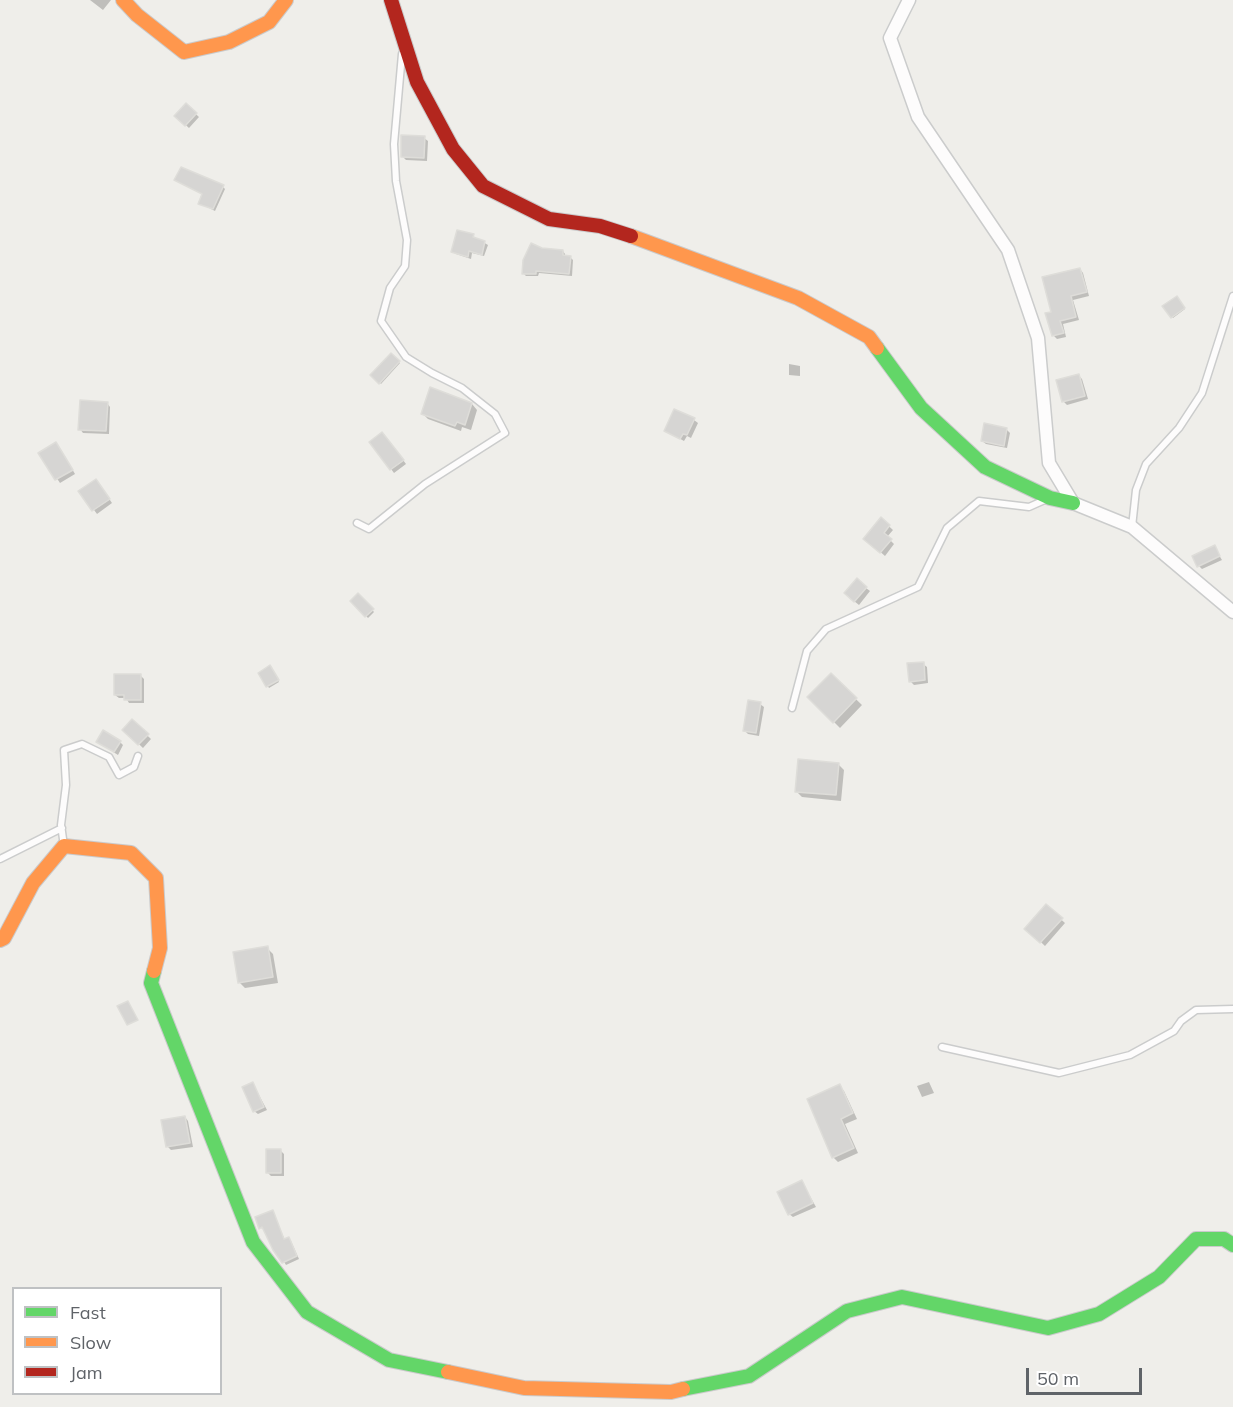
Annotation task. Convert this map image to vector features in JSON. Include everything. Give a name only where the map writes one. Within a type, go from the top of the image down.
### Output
[{"type":"street","points":[[123,0],[137,15],[184,52],[229,42],[269,22],[286,0]]},
{"type":"street","points":[[391,0],[417,82],[453,148],[483,186],[549,219],[600,226],[730,271],[798,298],[859,331],[869,337],[921,408],[984,467],[1050,498],[1073,502],[1132,527],[1233,612]]},
{"type":"street","points":[[909,0],[890,38],[918,117],[1008,250],[1038,338],[1049,463],[1073,502]]},
{"type":"street","points":[[0,940],[4,938],[33,883],[64,846],[131,853],[156,879],[160,948],[151,983],[254,1242],[307,1312],[389,1360],[524,1388],[671,1392],[749,1376],[847,1311],[902,1297],[1048,1328],[1099,1314],[1159,1277],[1196,1239],[1224,1239],[1233,1245]]},
{"type":"lane","points":[[357,523],[369,529],[425,484],[505,433],[495,414],[462,388],[406,357],[381,321],[390,288],[405,266],[407,240],[396,181],[394,144],[404,38]]},
{"type":"lane","points":[[1132,527],[1136,490],[1146,464],[1179,428],[1202,393],[1233,296]]},
{"type":"lane","points":[[792,708],[807,651],[826,629],[918,587],[946,528],[979,501],[1029,507],[1050,498]]},
{"type":"lane","points":[[64,846],[62,828],[66,785],[64,750],[81,744],[109,758],[119,775],[134,767],[138,756]]},
{"type":"lane","points":[[0,859],[62,828]]},
{"type":"lane","points":[[942,1047],[1059,1073],[1130,1055],[1174,1031],[1181,1021],[1196,1010],[1233,1009]]},
{"type":"building","points":[[186,103],[197,113],[185,126],[174,116]]},
{"type":"building","points":[[401,135],[425,136],[424,158],[401,157]]},
{"type":"building","points":[[181,167],[224,185],[213,209],[198,204],[202,194],[174,180]]},
{"type":"building","points":[[457,230],[474,234],[473,237],[485,241],[482,255],[469,251],[468,257],[451,252]]},
{"type":"building","points":[[531,243],[542,248],[563,250],[563,255],[571,256],[569,274],[536,271],[536,274],[522,274],[523,260]]},
{"type":"building","points":[[1080,268],[1087,292],[1071,296],[1076,317],[1060,321],[1064,333],[1052,336],[1045,313],[1051,312],[1042,277]]},
{"type":"building","points":[[1177,296],[1185,308],[1171,318],[1162,306]]},
{"type":"building","points":[[391,353],[400,361],[379,384],[370,375]]},
{"type":"building","points":[[1079,374],[1085,396],[1062,402],[1056,380]]},
{"type":"building","points":[[430,387],[472,403],[465,425],[457,422],[455,426],[421,414]]},
{"type":"building","points":[[80,400],[108,402],[106,431],[78,430]]},
{"type":"building","points":[[674,409],[695,418],[687,435],[683,434],[680,439],[664,431]]},
{"type":"building","points":[[984,423],[1007,428],[1004,446],[981,441]]},
{"type":"building","points":[[382,432],[404,460],[390,470],[369,442]]},
{"type":"building","points":[[56,442],[73,470],[55,480],[38,453]]},
{"type":"building","points":[[96,479],[110,499],[92,511],[78,491]]},
{"type":"building","points":[[881,517],[890,525],[884,533],[892,539],[880,553],[863,539]]},
{"type":"building","points":[[1215,545],[1220,556],[1197,567],[1192,556]]},
{"type":"building","points":[[857,578],[867,587],[854,602],[844,593]]},
{"type":"building","points":[[358,593],[374,609],[365,617],[350,601]]},
{"type":"building","points":[[924,662],[925,680],[909,682],[907,663]]},
{"type":"building","points":[[270,665],[279,680],[266,687],[258,673]]},
{"type":"building","points":[[831,673],[857,698],[833,723],[807,697]]},
{"type":"building","points":[[114,674],[141,674],[141,700],[124,700],[124,695],[114,695]]},
{"type":"building","points":[[748,700],[761,702],[756,733],[743,731]]},
{"type":"building","points":[[132,719],[149,734],[138,745],[122,730]]},
{"type":"building","points":[[103,730],[121,741],[114,752],[96,742]]},
{"type":"building","points":[[798,759],[839,763],[836,795],[795,792]]},
{"type":"building","points":[[1046,904],[1063,918],[1040,943],[1024,929]]},
{"type":"building","points":[[268,946],[273,977],[238,983],[233,952]]},
{"type":"building","points":[[128,1001],[138,1020],[127,1025],[117,1006]]},
{"type":"building","points":[[253,1082],[264,1107],[253,1112],[242,1087]]},
{"type":"building","points":[[840,1084],[853,1113],[841,1119],[854,1148],[832,1158],[807,1099]]},
{"type":"building","points":[[185,1116],[190,1143],[166,1147],[161,1120]]},
{"type":"building","points":[[266,1149],[281,1149],[281,1173],[266,1173]]},
{"type":"building","points":[[802,1180],[813,1203],[788,1215],[777,1192]]},
{"type":"building","points":[[273,1210],[284,1239],[289,1237],[297,1256],[282,1263],[262,1227],[259,1229],[255,1217]]},
{"type":"traffic: fast","points":[[877,348],[921,408],[985,467],[1050,498],[1073,503]]},
{"type":"traffic: fast","points":[[154,971],[151,983],[253,1242],[307,1312],[389,1360],[448,1372]]},
{"type":"traffic: fast","points":[[683,1389],[749,1376],[847,1311],[902,1297],[1048,1328],[1099,1314],[1159,1277],[1196,1239],[1224,1239],[1233,1245]]},
{"type":"traffic: slow","points":[[123,0],[137,15],[184,52],[229,42],[269,22],[286,0]]},
{"type":"traffic: slow","points":[[631,236],[798,298],[869,337],[877,348]]},
{"type":"traffic: slow","points":[[0,940],[4,938],[33,883],[64,846],[131,853],[156,878],[160,948],[154,971]]},
{"type":"traffic: slow","points":[[448,1372],[524,1388],[671,1392],[683,1389]]},
{"type":"traffic: jam","points":[[391,0],[417,82],[453,149],[483,186],[549,219],[600,226],[631,236]]}]
